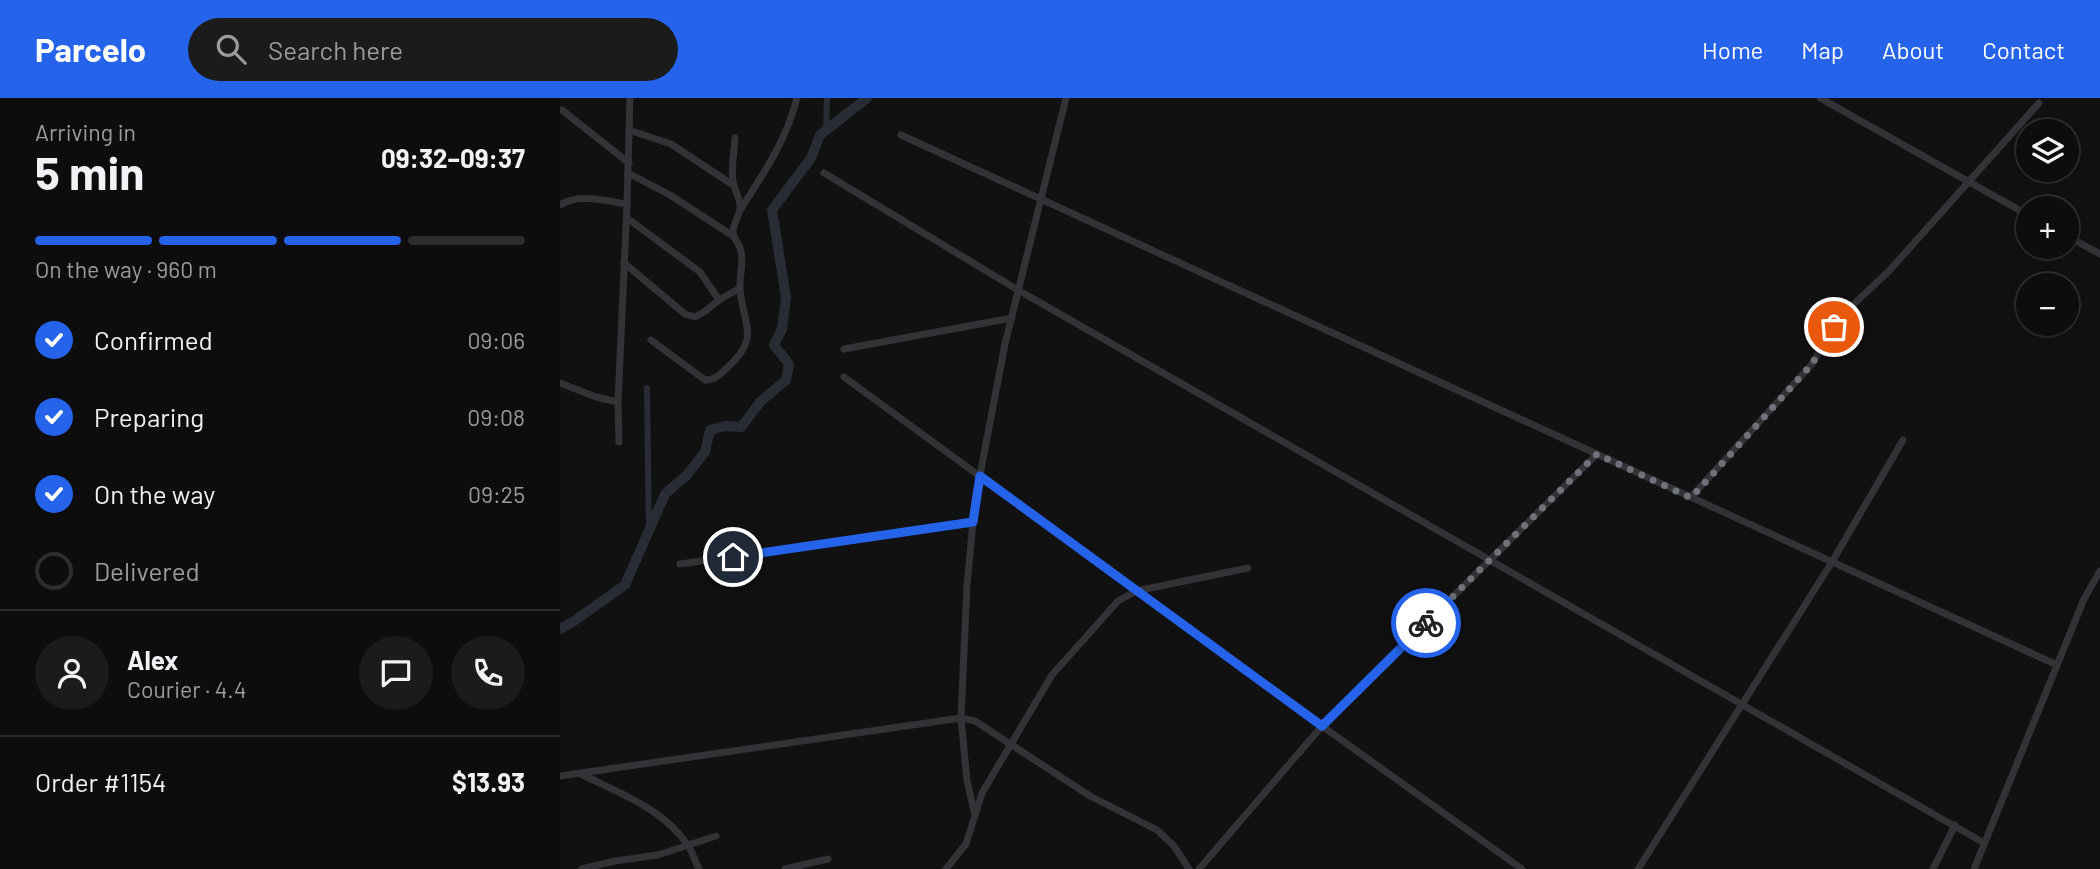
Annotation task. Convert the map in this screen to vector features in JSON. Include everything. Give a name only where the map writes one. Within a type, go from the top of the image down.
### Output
[{"type":"street","points":[[619,442],[618,402],[630,98]]},
{"type":"street","points":[[733,236],[733,228],[740,211],[780,146],[792,119],[797,98]]},
{"type":"street","points":[[975,815],[967,781],[961,719],[967,585],[973,522],[1012,317],[1066,98]]},
{"type":"street","points":[[1820,98],[2016,208]]},
{"type":"street","points":[[1691,498],[1812,364],[1834,327],[1856,302],[1889,271],[2039,103]]},
{"type":"street","points":[[562,110],[629,163]]},
{"type":"street","points":[[629,130],[671,144],[733,185]]},
{"type":"street","points":[[901,135],[2057,665]]},
{"type":"street","points":[[736,138],[732,165],[733,185],[740,198],[740,211]]},
{"type":"street","points":[[628,173],[670,195],[733,236],[742,253],[740,288],[748,335],[737,359],[717,377],[705,380],[651,340]]},
{"type":"street","points":[[824,173],[1018,290],[1984,843]]},
{"type":"street","points":[[560,205],[575,199],[627,204]]},
{"type":"street","points":[[627,218],[700,272],[719,300]]},
{"type":"street","points":[[2079,243],[2100,254]]},
{"type":"street","points":[[624,263],[685,314],[695,317],[740,288]]},
{"type":"street","points":[[844,349],[1012,317]]},
{"type":"street","points":[[844,377],[1522,869]]},
{"type":"street","points":[[560,383],[618,402]]},
{"type":"street","points":[[1638,869],[1832,562],[1903,440]]},
{"type":"street","points":[[1199,869],[1322,726],[1597,454]]},
{"type":"street","points":[[680,565],[973,522]]},
{"type":"street","points":[[946,869],[966,844],[982,793],[1052,675],[1118,601],[1136,591],[1248,568]]},
{"type":"street","points":[[1974,869],[2084,599],[2100,571]]},
{"type":"street","points":[[560,776],[961,719],[975,721],[1090,796],[1157,830],[1174,846],[1189,869]]},
{"type":"street","points":[[581,773],[653,810],[673,827],[688,845],[699,869]]},
{"type":"street","points":[[1933,869],[1955,825]]},
{"type":"street","points":[[582,869],[658,855],[716,836]]},
{"type":"street","points":[[788,869],[828,859]]},
{"type":"waterway","points":[[826,131],[827,98]]},
{"type":"waterway","points":[[560,629],[625,585],[665,494],[687,475],[705,452],[710,430],[725,426],[741,427],[761,401],[786,380],[789,364],[774,345],[782,329],[786,297],[772,210],[811,158],[820,135],[867,98]]},
{"type":"waterway","points":[[647,388],[649,534]]},
{"type":"way so far","points":[[1426,623],[1597,454],[1691,498],[1812,364],[1834,327]]},
{"type":"route","points":[[733,557],[973,522],[980,476],[1322,726],[1426,623]]}]
